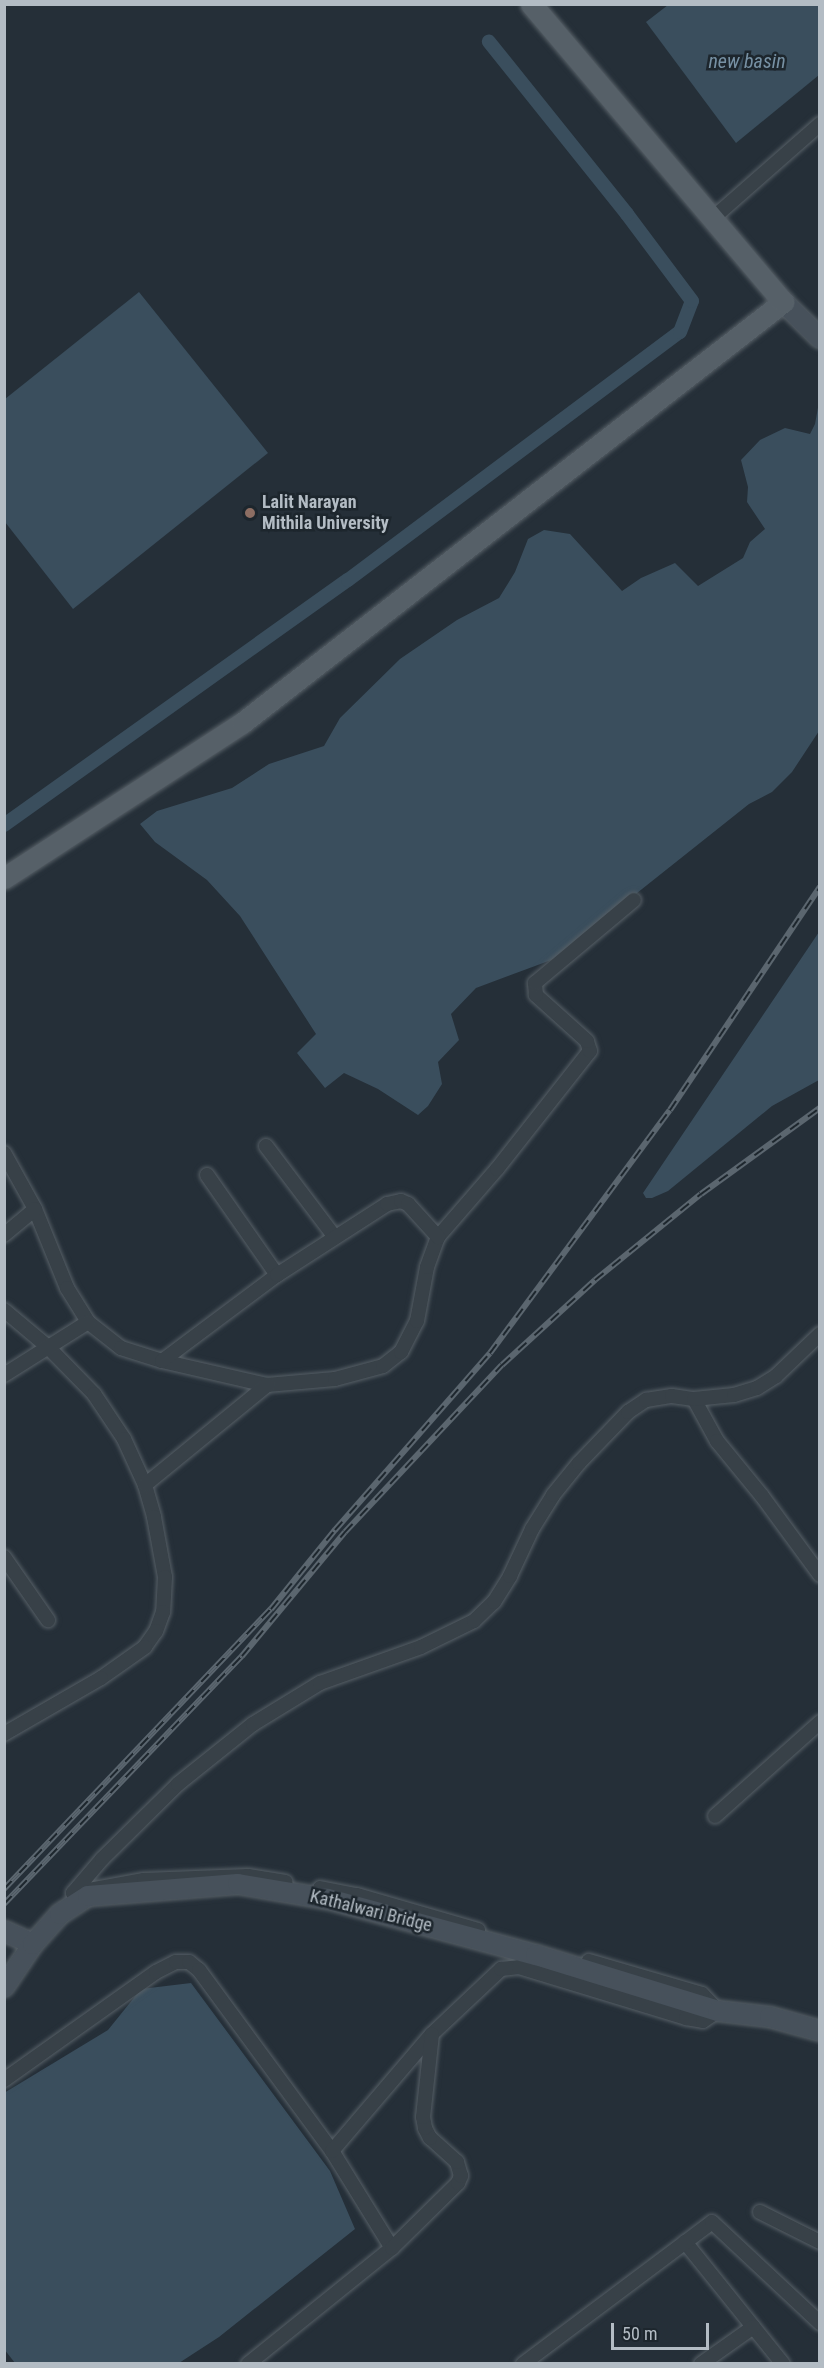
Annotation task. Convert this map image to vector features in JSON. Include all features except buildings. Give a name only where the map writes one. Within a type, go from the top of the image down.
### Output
[{"type":"main road","points":[[531,4],[783,302],[819,339]]},
{"type":"main road","points":[[4,878],[242,723],[783,302]]},
{"type":"main road","name":"Kathalwari Bridge","points":[[4,1987],[33,1944],[60,1914],[88,1896],[238,1884],[328,1899],[536,1955],[718,2011],[771,2017],[819,2031]]},
{"type":"main road","points":[[4,1931],[33,1944]]},
{"type":"street","points":[[712,219],[819,124]]},
{"type":"street","points":[[4,1153],[35,1209],[67,1288],[88,1322],[121,1348],[162,1361],[267,1385],[335,1379],[370,1371],[392,1361],[405,1345],[417,1321],[427,1267],[438,1237],[497,1169],[590,1051],[587,1041],[536,995],[535,983],[634,900]]},
{"type":"street","points":[[266,1146],[334,1236]]},
{"type":"street","points":[[207,1175],[277,1275]]},
{"type":"street","points":[[162,1361],[277,1275],[334,1236],[387,1204],[401,1201],[414,1210],[438,1237]]},
{"type":"street","points":[[4,1235],[35,1209]]},
{"type":"street","points":[[4,1310],[48,1347],[94,1394],[124,1439],[145,1485],[154,1517],[165,1577],[163,1612],[156,1631],[145,1647],[102,1678],[4,1734]]},
{"type":"street","points":[[4,1375],[88,1322]]},
{"type":"street","points":[[332,2151],[432,2034],[493,1973],[509,1966],[686,2018],[703,2021],[718,2011],[702,1994],[357,1895],[248,1875],[144,1880],[73,1893],[102,1859],[178,1784],[253,1724],[320,1683],[421,1647],[474,1621],[499,1593],[553,1495],[602,1438],[628,1412],[646,1400],[672,1395],[694,1399],[734,1395],[757,1388],[776,1376],[819,1334]]},
{"type":"street","points":[[145,1485],[267,1385]]},
{"type":"street","points":[[694,1399],[717,1441],[762,1496],[819,1575]]},
{"type":"street","points":[[4,1557],[48,1620]]},
{"type":"street","points":[[715,1816],[819,1722]]},
{"type":"street","points":[[4,2080],[140,1983],[170,1964],[183,1960],[199,1970],[332,2151],[392,2248]]},
{"type":"street","points":[[248,2364],[392,2248],[448,2195],[461,2176],[457,2162],[430,2138],[425,2128],[423,2117],[432,2034]]},
{"type":"street","points":[[760,2212],[819,2242]]},
{"type":"street","points":[[523,2364],[712,2222],[819,2323]]},
{"type":"street","points":[[685,2242],[783,2364]]},
{"type":"street","points":[[701,2364],[753,2327]]},
{"type":"water","name":"new basin","points":[[668,5],[819,5],[819,75],[736,143],[646,22]]},
{"type":"water","points":[[139,292],[268,453],[73,609],[5,522],[5,399]]},
{"type":"water","points":[[819,402],[819,731],[792,772],[772,792],[749,804],[554,959],[476,988],[451,1014],[459,1040],[438,1062],[442,1084],[428,1106],[418,1115],[378,1089],[344,1073],[325,1088],[297,1053],[316,1034],[240,916],[207,880],[155,842],[140,824],[157,811],[232,788],[269,764],[324,746],[340,718],[400,659],[457,620],[499,598],[515,572],[528,539],[544,530],[570,534],[622,591],[641,578],[675,563],[698,586],[743,558],[750,542],[765,529],[747,502],[748,487],[741,460],[760,440],[785,428],[810,434],[815,424]]},
{"type":"water","points":[[819,932],[819,1080],[772,1106],[668,1191],[652,1198],[646,1198],[643,1193]]},
{"type":"water","points":[[191,1983],[330,2171],[355,2229],[219,2337],[179,2363],[15,2363],[4,2349],[4,2093],[108,2030],[141,1989]]},
{"type":"waterway","points":[[4,825],[348,580],[680,332],[692,301],[627,214],[489,42]]},
{"type":"railway","points":[[4,1889],[271,1609],[335,1530],[490,1353],[670,1110],[820,887]]},
{"type":"railway","points":[[4,1904],[242,1656],[345,1532],[502,1365],[595,1280],[701,1194],[820,1108]]},
{"type":"place","name":"Lalit Narayan Mithila University","points":[[250,513]]}]
